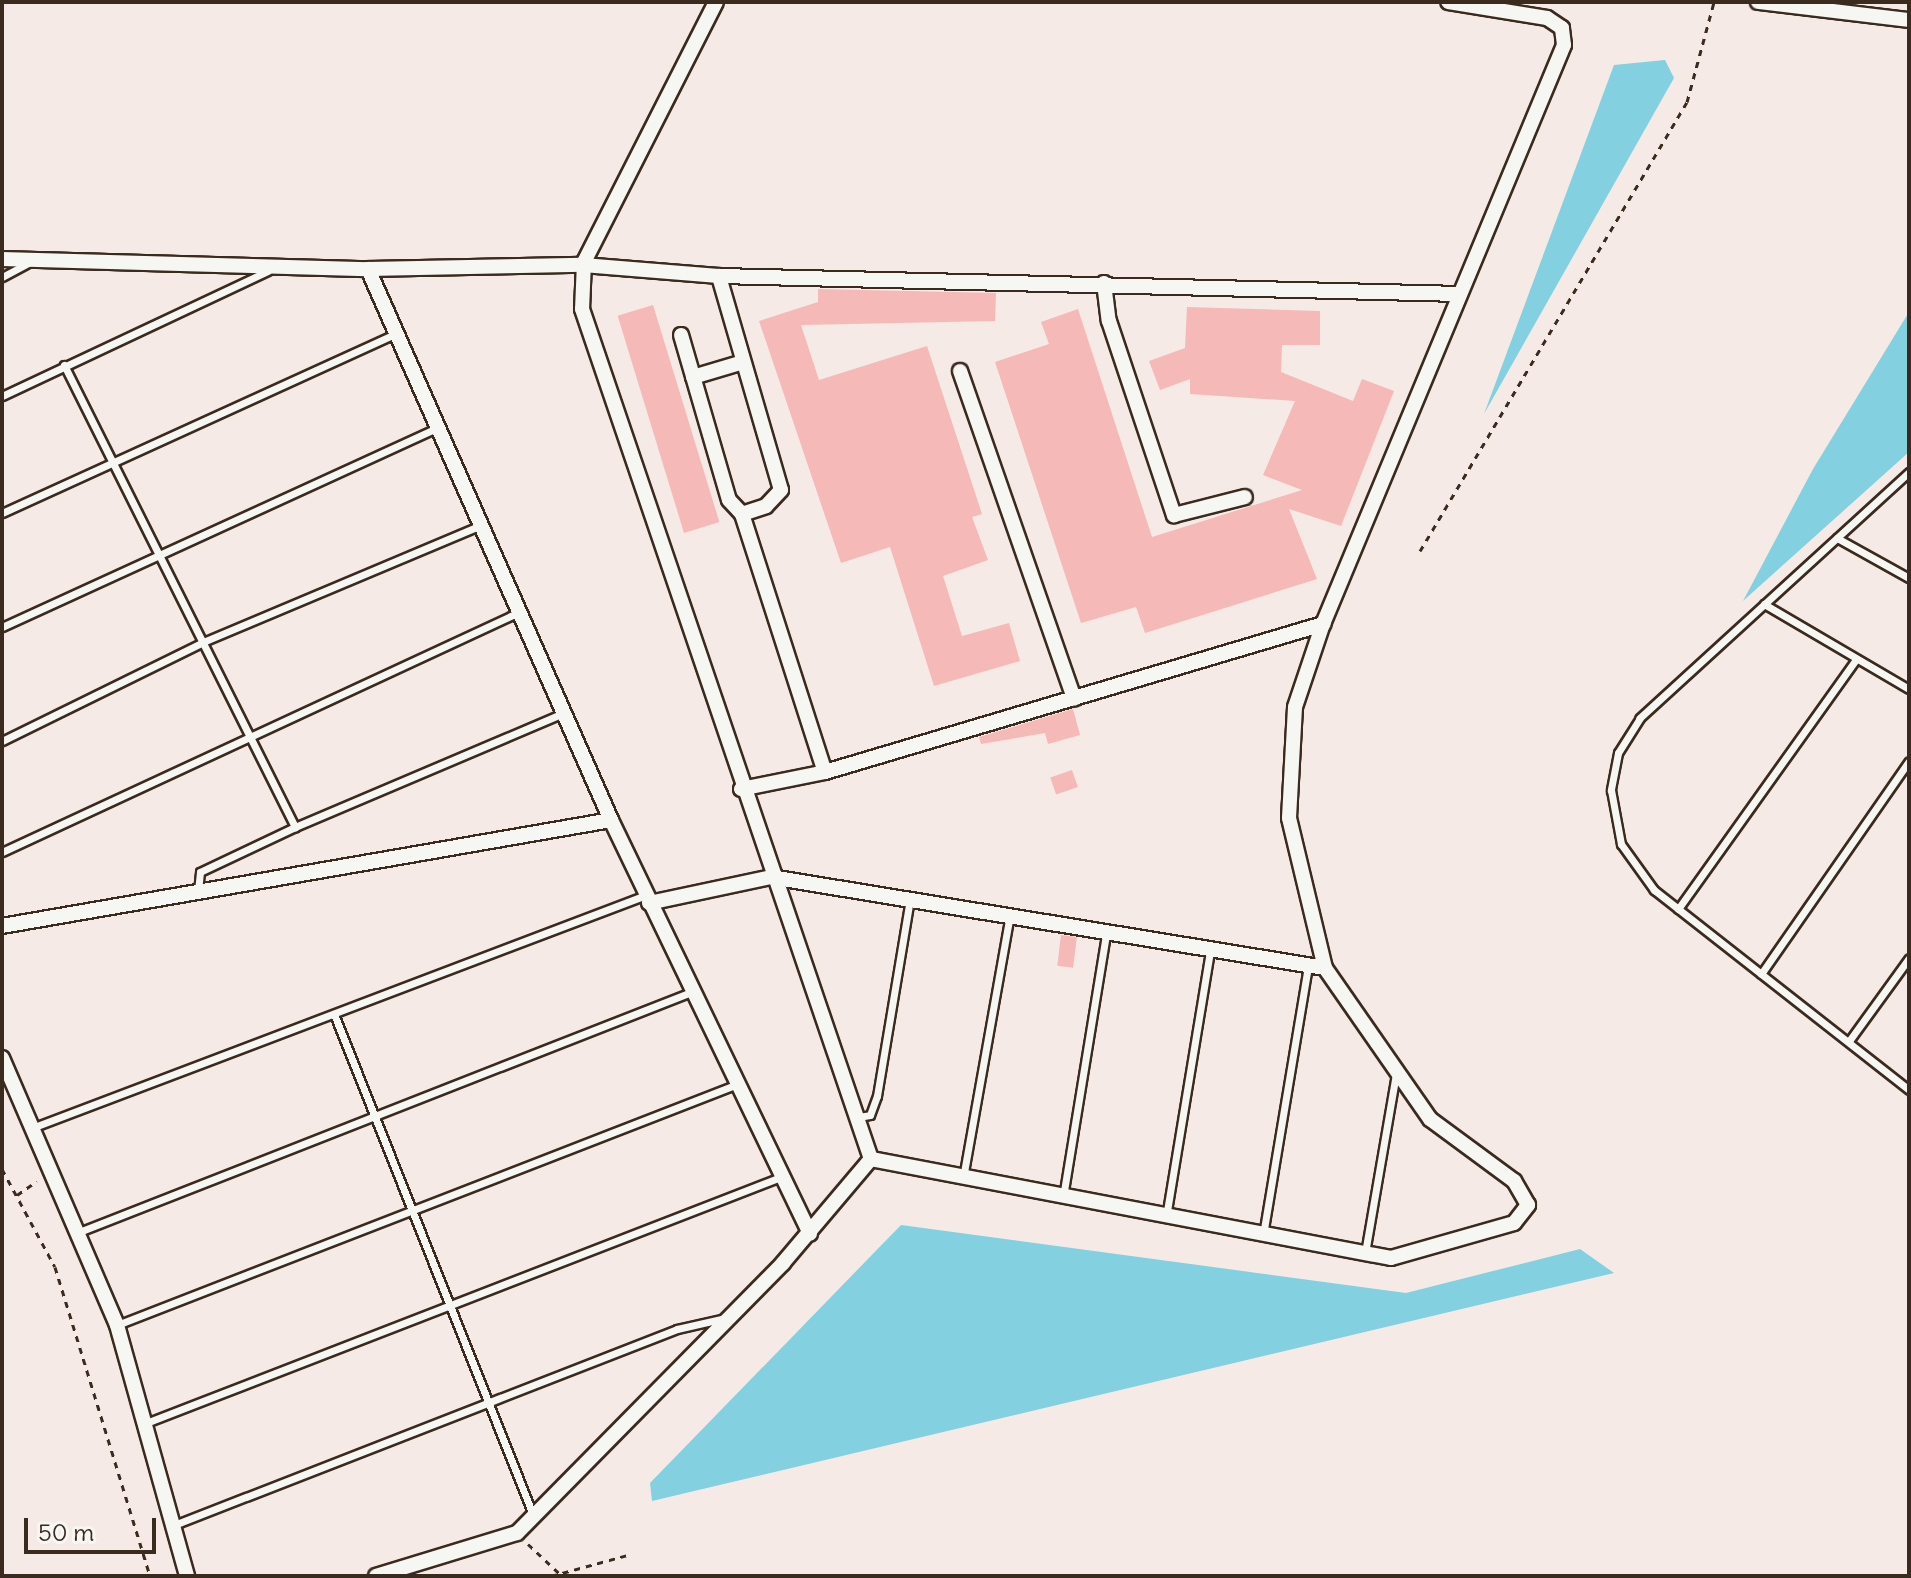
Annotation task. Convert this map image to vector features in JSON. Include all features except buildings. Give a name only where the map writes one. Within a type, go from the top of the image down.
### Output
[{"type":"street","points":[[716,2],[583,265],[582,309],[741,789],[871,1159]]},
{"type":"street","points":[[871,1159],[963,1181],[1391,1258],[1514,1223],[1528,1205],[1514,1181],[1430,1119],[1325,968],[1296,866],[1288,765],[1295,707],[1323,624],[1459,294],[1501,209],[1564,45],[1562,28],[1547,18],[1448,2]]},
{"type":"street","points":[[1758,2],[1909,20]]},
{"type":"street","points":[[2,259],[368,269],[583,265],[719,276],[1459,294]]},
{"type":"street","points":[[368,269],[392,335],[611,820],[778,1178],[810,1234]]},
{"type":"street","points":[[719,276],[740,363],[781,490],[766,506],[742,514]]},
{"type":"street","points":[[1104,283],[1109,321],[1174,515],[1245,497]]},
{"type":"street","points":[[681,335],[729,500],[742,514],[825,772]]},
{"type":"street","points":[[693,377],[740,363]]},
{"type":"street","points":[[960,371],[1074,699]]},
{"type":"street","points":[[741,789],[825,772],[1323,624]]},
{"type":"street","points":[[2,926],[611,820]]},
{"type":"street","points":[[648,899],[771,877],[909,905],[1325,968]]},
{"type":"street","points":[[2,1058],[37,1126],[117,1325],[187,1576]]},
{"type":"street","points":[[376,1576],[517,1533],[810,1234],[871,1159]]},
{"type":"lane","points":[[2,277],[34,260]]},
{"type":"lane","points":[[2,396],[276,267]]},
{"type":"lane","points":[[2,513],[113,457],[392,335]]},
{"type":"lane","points":[[64,365],[113,457],[246,735],[295,827]]},
{"type":"lane","points":[[2,627],[435,429]]},
{"type":"lane","points":[[1909,472],[1640,718],[1618,753],[1612,799],[1621,844],[1641,876],[1678,909],[1909,1090]]},
{"type":"lane","points":[[2,741],[203,642],[479,526]]},
{"type":"lane","points":[[1837,538],[1909,578]]},
{"type":"lane","points":[[1764,604],[1909,689]]},
{"type":"lane","points":[[2,852],[246,735],[517,613]]},
{"type":"lane","points":[[1678,909],[1856,659]]},
{"type":"lane","points":[[198,890],[200,872],[295,827],[563,713]]},
{"type":"lane","points":[[1761,974],[1909,761]]},
{"type":"lane","points":[[37,1126],[648,899]]},
{"type":"lane","points":[[858,1117],[870,1115],[877,1096],[909,905]]},
{"type":"lane","points":[[963,1181],[1009,920]]},
{"type":"lane","points":[[1063,1199],[1106,935]]},
{"type":"lane","points":[[1166,1218],[1210,951]]},
{"type":"lane","points":[[1849,1041],[1909,958]]},
{"type":"lane","points":[[1263,1235],[1308,965]]},
{"type":"lane","points":[[79,1232],[375,1111],[691,992]]},
{"type":"lane","points":[[334,1014],[453,1303],[487,1401],[534,1517]]},
{"type":"lane","points":[[1365,1253],[1397,1071]]},
{"type":"lane","points":[[117,1325],[735,1085]]},
{"type":"lane","points":[[146,1423],[778,1178]]},
{"type":"lane","points":[[174,1525],[487,1401],[712,1317],[728,1319]]},
{"type":"path","points":[[1420,551],[1687,102],[1714,2]]},
{"type":"path","points":[[2,1169],[55,1267],[150,1576]]},
{"type":"path","points":[[17,1195],[54,1169]]},
{"type":"path","points":[[517,1533],[560,1574]]},
{"type":"path","points":[[551,1576],[628,1555]]},
{"type":"water","points":[[1665,60],[1674,78],[1484,414],[1614,65]]},
{"type":"water","points":[[1909,312],[1909,452],[1743,601],[1813,469]]},
{"type":"water","points":[[901,1225],[1406,1293],[1580,1249],[1614,1273],[652,1501],[650,1483]]}]
